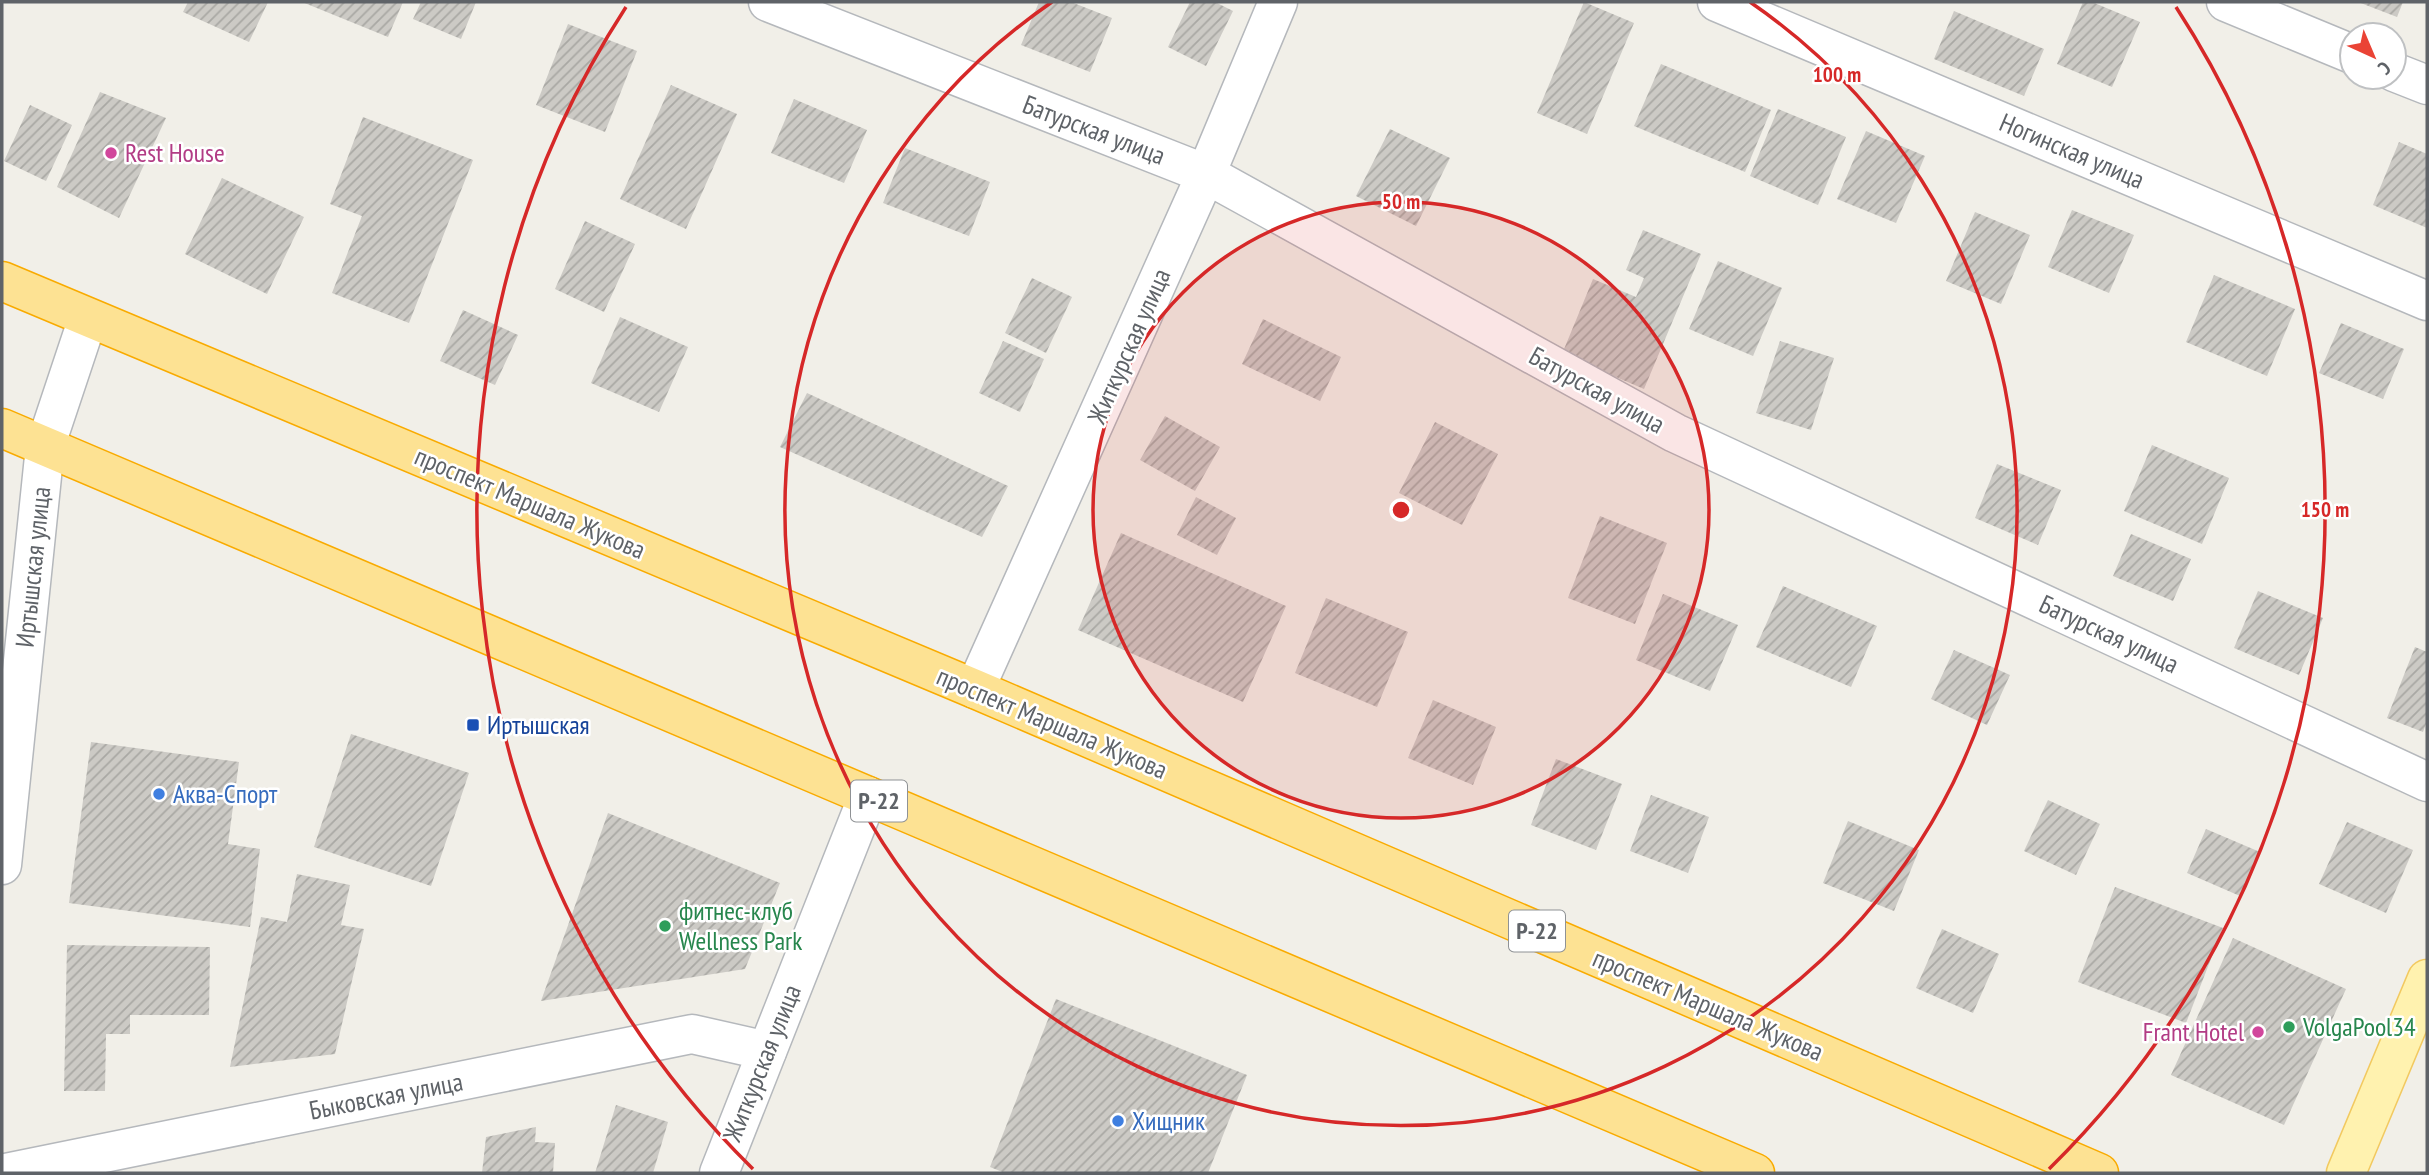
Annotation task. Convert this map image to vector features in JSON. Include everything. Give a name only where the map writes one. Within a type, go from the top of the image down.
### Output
[{"type":"highway","name":"проспект Маршала Жукова","points":[[2,281],[975,689],[2099,1173]]},
{"type":"highway","name":"Р-22","points":[[2,428],[1755,1173]]},
{"type":"main road","points":[[2346,1173],[2427,979]]},
{"type":"street","name":"Батурская улица","points":[[768,2],[1206,174],[1675,433],[2427,782]]},
{"type":"street","name":"Житкурская улица","points":[[975,689],[1206,174],[1278,2]]},
{"type":"street","name":"Ногинская улица","points":[[1717,2],[2427,301]]},
{"type":"street","points":[[2226,2],[2338,48]]},
{"type":"street","points":[[2408,78],[2427,85]]},
{"type":"street","name":"Иртышская улица","points":[[2,865],[45,447],[88,318]]},
{"type":"street","name":"Житкурская улица","points":[[719,1173],[867,796]]},
{"type":"street","name":"Быковская улица","points":[[5,1173],[692,1034],[767,1051]]},
{"type":"building","points":[[188,2],[268,2],[249,42],[183,12]]},
{"type":"building","points":[[302,2],[403,2],[388,37]]},
{"type":"building","points":[[421,2],[476,2],[461,39],[413,19]]},
{"type":"building","points":[[1039,2],[1071,2],[1112,18],[1090,72],[1021,45]]},
{"type":"building","points":[[1190,2],[1215,2],[1233,11],[1206,66],[1168,47]]},
{"type":"building","points":[[1584,2],[1634,23],[1587,134],[1537,113]]},
{"type":"building","points":[[2083,2],[2092,2],[2140,22],[2112,87],[2057,64]]},
{"type":"building","points":[[2358,2],[2403,2],[2397,17]]},
{"type":"building","points":[[1954,11],[2044,49],[2024,96],[1934,59]]},
{"type":"building","points":[[568,24],[637,51],[605,132],[536,105]]},
{"type":"building","points":[[1661,64],[1771,110],[1745,172],[1634,126]]},
{"type":"building","points":[[671,85],[737,114],[686,229],[620,199]]},
{"type":"building","name":"Rest House","points":[[100,92],[166,118],[119,218],[57,187]]},
{"type":"building","points":[[794,99],[867,130],[844,183],[771,153]]},
{"type":"building","points":[[30,105],[72,125],[46,181],[4,161]]},
{"type":"building","points":[[1778,109],[1846,137],[1818,205],[1750,176]]},
{"type":"building","points":[[363,117],[473,160],[409,323],[332,293],[362,216],[330,204]]},
{"type":"building","points":[[1390,129],[1450,158],[1416,226],[1356,196]]},
{"type":"building","points":[[1866,131],[1925,156],[1896,223],[1837,199]]},
{"type":"building","points":[[2399,142],[2427,154],[2427,228],[2373,205]]},
{"type":"building","points":[[905,148],[990,182],[969,236],[883,203]]},
{"type":"building","points":[[222,178],[304,217],[267,294],[185,254]]},
{"type":"building","points":[[2072,210],[2134,235],[2109,293],[2048,267]]},
{"type":"building","points":[[1975,212],[2030,235],[2001,304],[1946,281]]},
{"type":"building","points":[[585,221],[635,244],[604,312],[555,289]]},
{"type":"building","points":[[1643,230],[1701,254],[1644,389],[1562,354],[1593,279],[1636,297],[1644,278],[1626,270]]},
{"type":"building","points":[[1718,261],[1782,288],[1753,356],[1689,329]]},
{"type":"building","points":[[2214,275],[2295,309],[2267,376],[2186,342]]},
{"type":"building","points":[[1032,278],[1072,297],[1046,353],[1005,333]]},
{"type":"building","points":[[463,310],[518,335],[495,385],[440,361]]},
{"type":"building","points":[[620,317],[688,347],[659,412],[591,383]]},
{"type":"building","points":[[1263,319],[1341,357],[1320,401],[1242,364]]},
{"type":"building","points":[[2341,323],[2404,349],[2383,399],[2319,373]]},
{"type":"building","points":[[1003,341],[1044,359],[1020,412],[979,393]]},
{"type":"building","points":[[1780,341],[1834,358],[1811,430],[1756,413]]},
{"type":"building","points":[[807,393],[1008,486],[982,537],[780,447]]},
{"type":"building","points":[[1165,416],[1220,447],[1195,491],[1140,460]]},
{"type":"building","points":[[1435,422],[1498,454],[1462,525],[1399,493]]},
{"type":"building","points":[[2152,445],[2229,478],[2202,544],[2124,511]]},
{"type":"building","points":[[1997,464],[2061,490],[2038,545],[1975,518]]},
{"type":"building","points":[[1196,497],[1236,518],[1217,555],[1177,535]]},
{"type":"building","points":[[1600,516],[1667,543],[1635,624],[1568,598]]},
{"type":"building","points":[[1121,533],[1286,606],[1243,702],[1078,630]]},
{"type":"building","points":[[2131,534],[2191,559],[2173,601],[2113,576]]},
{"type":"building","points":[[1783,586],[1877,626],[1851,687],[1756,647]]},
{"type":"building","points":[[2258,591],[2323,618],[2299,675],[2234,648]]},
{"type":"building","points":[[1663,594],[1738,625],[1710,691],[1636,660]]},
{"type":"building","points":[[1326,598],[1408,632],[1377,707],[1295,673]]},
{"type":"building","points":[[2415,647],[2427,652],[2427,721],[2423,732],[2387,718]]},
{"type":"building","points":[[1954,650],[2010,675],[1987,725],[1931,699]]},
{"type":"building","points":[[1433,700],[1496,727],[1473,785],[1408,758]]},
{"type":"building","points":[[351,734],[469,773],[431,886],[314,847]]},
{"type":"building","points":[[91,742],[239,762],[228,844],[260,849],[250,927],[69,903]]},
{"type":"building","points":[[1556,759],[1622,784],[1596,850],[1531,825]]},
{"type":"building","points":[[1651,795],[1709,817],[1688,873],[1630,851]]},
{"type":"building","points":[[2048,800],[2100,824],[2076,875],[2024,851]]},
{"type":"building","name":"фитнес-клуб Wellness Park","points":[[608,813],[780,883],[745,969],[541,1001]]},
{"type":"building","points":[[1848,821],[1919,850],[1894,911],[1823,883]]},
{"type":"building","points":[[2347,822],[2413,850],[2386,913],[2319,884]]},
{"type":"building","points":[[2206,829],[2260,852],[2240,896],[2187,873]]},
{"type":"building","points":[[297,874],[350,885],[341,925],[364,929],[335,1054],[230,1067],[261,917],[287,922]]},
{"type":"building","points":[[2115,887],[2223,928],[2186,1023],[2078,982]]},
{"type":"building","points":[[1942,929],[1999,954],[1973,1013],[1916,988]]},
{"type":"building","name":"Frant Hotel","points":[[2233,938],[2346,989],[2284,1125],[2171,1075]]},
{"type":"building","points":[[67,945],[210,947],[209,1015],[130,1015],[130,1034],[106,1034],[105,1091],[64,1091]]},
{"type":"building","name":"Хищник","points":[[1056,999],[1247,1075],[1208,1173],[1005,1173],[990,1167]]},
{"type":"building","points":[[616,1105],[668,1122],[653,1173],[595,1173]]},
{"type":"building","points":[[536,1127],[535,1142],[555,1143],[553,1173],[482,1173],[486,1137]]},
{"type":"place","name":"Rest House","points":[[111,153]]},
{"type":"place","name":"Иртышская","points":[[473,725]]},
{"type":"place","name":"Аква-Спорт","points":[[159,794]]},
{"type":"place","name":"фитнес-клуб Wellness Park","points":[[665,926]]},
{"type":"place","name":"VolgaPool34","points":[[2289,1027]]},
{"type":"place","name":"Frant Hotel","points":[[2258,1032]]},
{"type":"place","name":"Хищник","points":[[1118,1121]]}]
